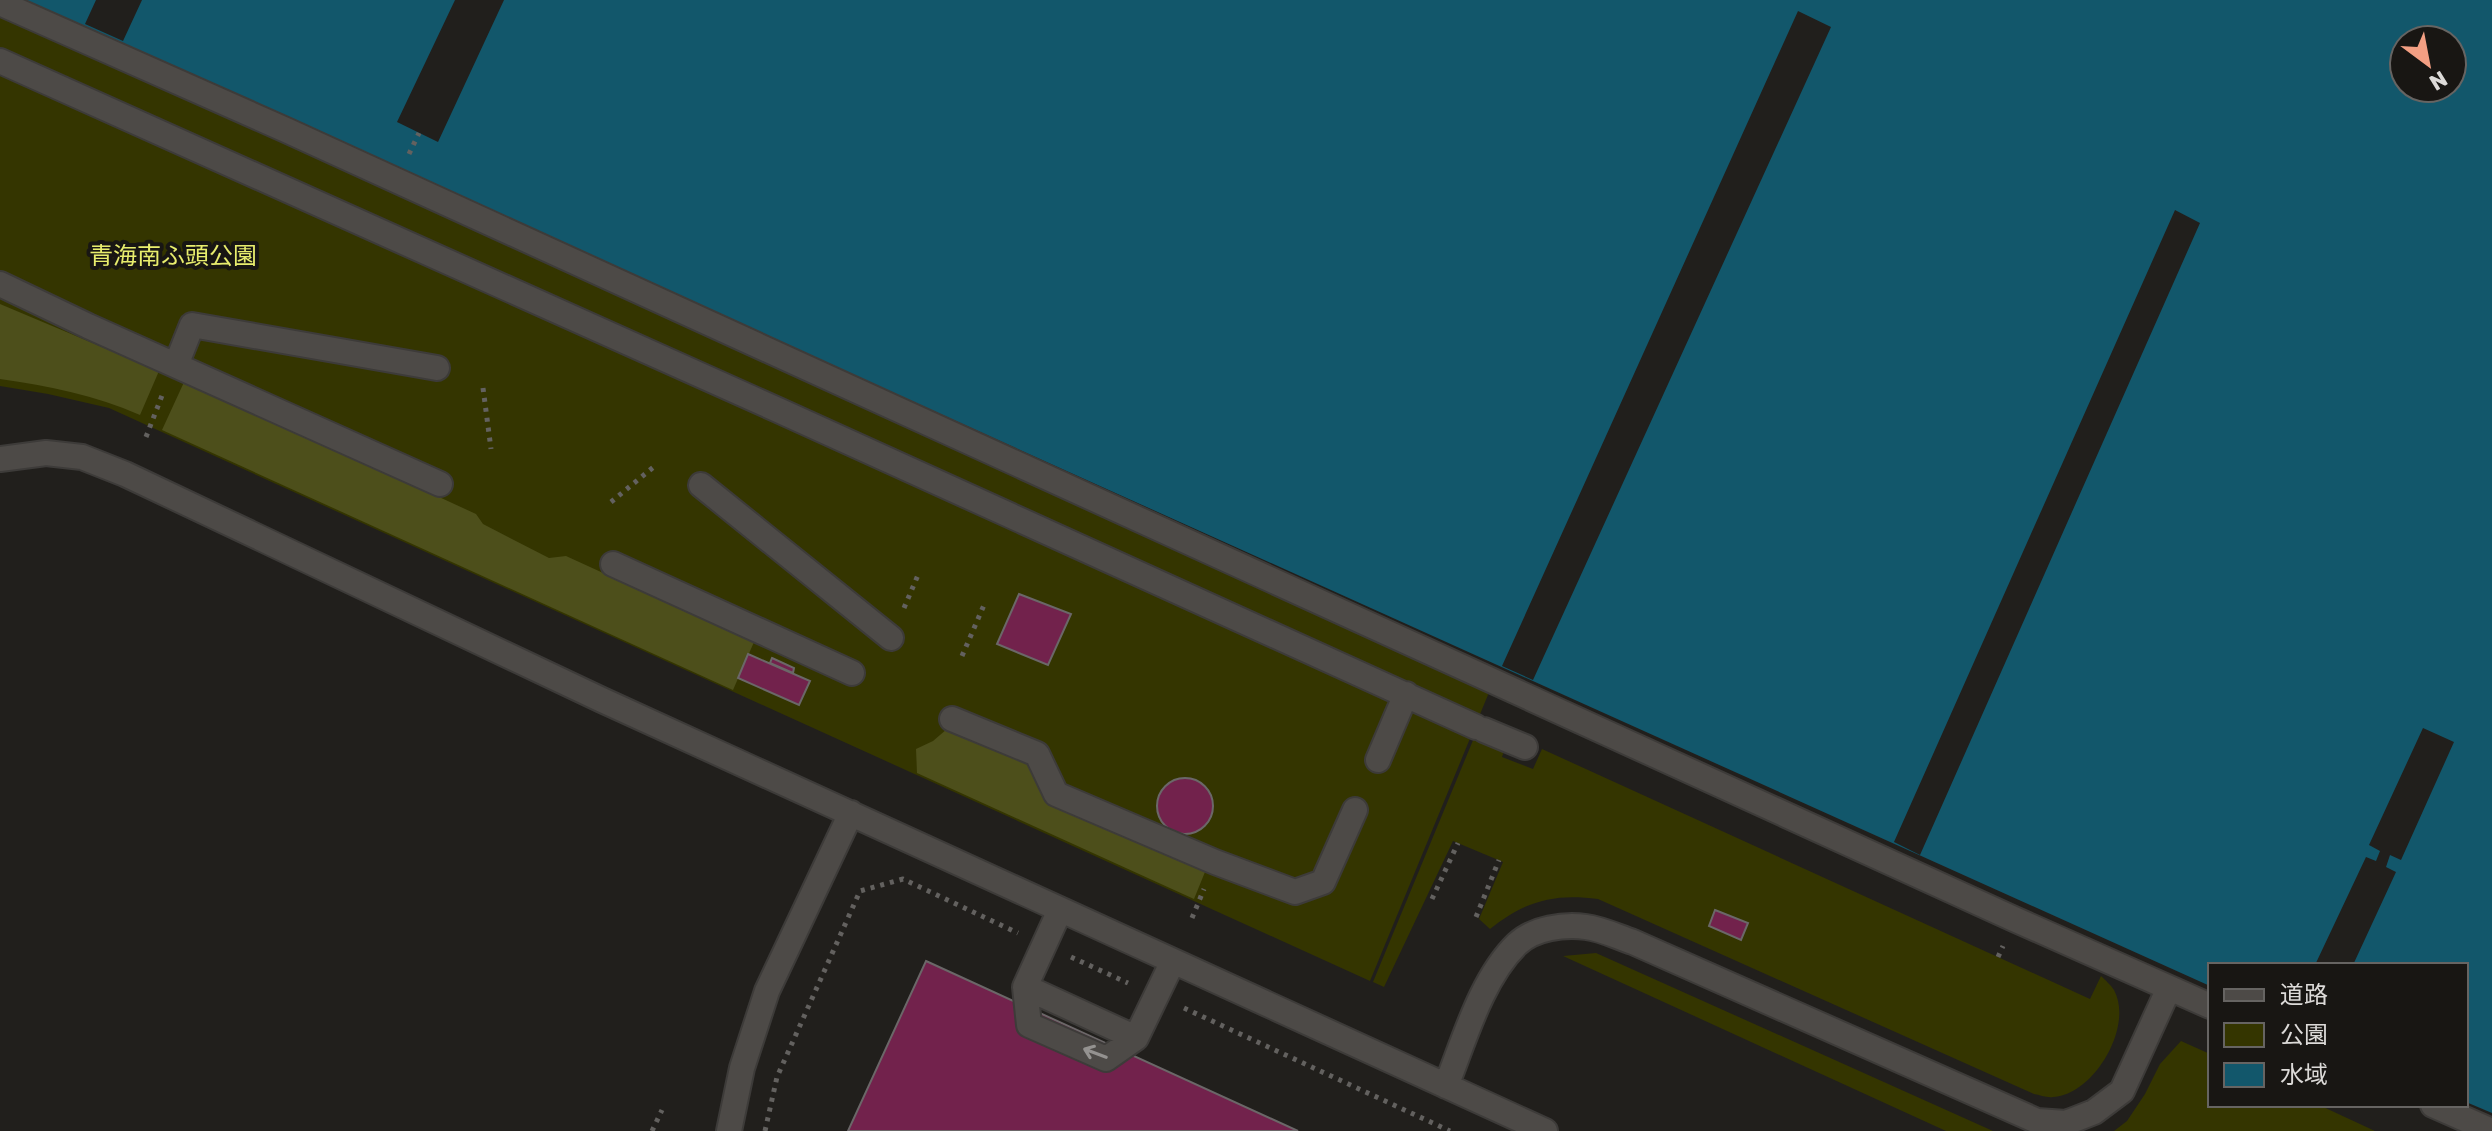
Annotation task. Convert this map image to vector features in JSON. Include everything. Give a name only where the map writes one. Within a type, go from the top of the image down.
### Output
[{"type":"street","points":[[0,3],[286,130],[2208,1005]]},
{"type":"street","points":[[0,61],[1525,747]]},
{"type":"street","points":[[0,284],[440,484]]},
{"type":"street","points":[[176,365],[192,325],[437,368]]},
{"type":"street","points":[[0,459],[58,454],[82,457],[125,474],[602,700],[1545,1131]]},
{"type":"street","points":[[701,485],[891,638]]},
{"type":"street","points":[[613,564],[852,673]]},
{"type":"street","points":[[1378,760],[1406,694]]},
{"type":"street","points":[[952,719],[1037,754],[1056,794],[1295,892],[1323,882],[1355,810]]},
{"type":"street","points":[[729,1131],[742,1068],[767,991],[851,813]]},
{"type":"street","points":[[1060,910],[1025,987],[1029,1025],[1106,1059],[1136,1038],[1173,961]]},
{"type":"street","points":[[1446,1086],[1495,970],[1519,942],[1551,927],[1587,927],[1633,942],[2037,1121],[2066,1123],[2094,1112],[2122,1091],[2169,988]]},
{"type":"street","points":[[2438,1107],[2492,1131]]},
{"type":"path","points":[[146,437],[176,365]]},
{"type":"path","points":[[483,388],[491,449]]},
{"type":"path","points":[[611,502],[656,465]]},
{"type":"path","points":[[901,614],[918,575]]},
{"type":"path","points":[[962,656],[984,605]]},
{"type":"path","points":[[1432,899],[1458,843]]},
{"type":"path","points":[[1476,917],[1499,860]]},
{"type":"path","points":[[765,1131],[777,1077],[860,891]]},
{"type":"path","points":[[652,1131],[662,1110]]},
{"type":"green space","name":"青海南ふ頭公園","points":[[0,0],[1490,690],[1370,981],[109,408],[0,386]]},
{"type":"green space","points":[[1476,733],[1506,745],[1502,757],[1533,769],[1542,749],[2090,999],[2101,976],[2114,990],[2119,1005],[2119,1022],[2106,1056],[2096,1072],[2083,1084],[2068,1093],[2046,1097],[1598,899],[1567,897],[1541,901],[1515,912],[1490,929],[1479,919],[1503,862],[1453,841],[1384,987],[1373,982]]},
{"type":"green space","points":[[1596,953],[1993,1131],[1946,1131],[1563,956]]},
{"type":"green space","points":[[2181,1041],[2208,1053],[2208,1107],[2323,1107],[2375,1131],[2114,1131],[2127,1121],[2160,1064]]},
{"type":"shaded area","points":[[0,304],[159,371],[140,415],[72,392],[0,379]]},
{"type":"shaded area","points":[[185,380],[476,514],[483,524],[549,558],[566,556],[754,642],[733,690],[162,430]]},
{"type":"shaded area","points":[[947,729],[1029,759],[1047,803],[1205,872],[1194,899],[917,773],[916,749],[933,741]]},
{"type":"water","points":[[21,0],[2492,0],[2492,1113],[2468,1103],[2468,963],[2208,963],[2208,985]]},
{"type":"pier","points":[[96,0],[142,0],[123,41],[85,24]]},
{"type":"pier","points":[[455,0],[504,0],[438,142],[397,122]]},
{"type":"pier","points":[[1798,11],[1831,27],[1533,680],[1502,666]]},
{"type":"pier","points":[[2175,210],[2200,223],[1920,855],[1894,842]]},
{"type":"pier","points":[[2423,728],[2454,742],[2401,860],[2390,855],[2386,867],[2396,872],[2354,963],[2316,963],[2366,857],[2376,861],[2380,851],[2369,845]]},
{"type":"building","points":[[1019,594],[1071,614],[1048,665],[997,644]]},
{"type":"building","points":[[748,654],[810,681],[799,705],[738,678]]},
{"type":"building","points":[[772,658],[794,668],[793,673],[770,663]]},
{"type":"building","points":[[1185,778],[1205,786],[1213,806],[1205,826],[1185,834],[1165,826],[1157,806],[1165,786]]},
{"type":"building","points":[[1715,910],[1748,923],[1741,940],[1709,926]]},
{"type":"building","points":[[926,961],[1298,1131],[848,1131]]}]
